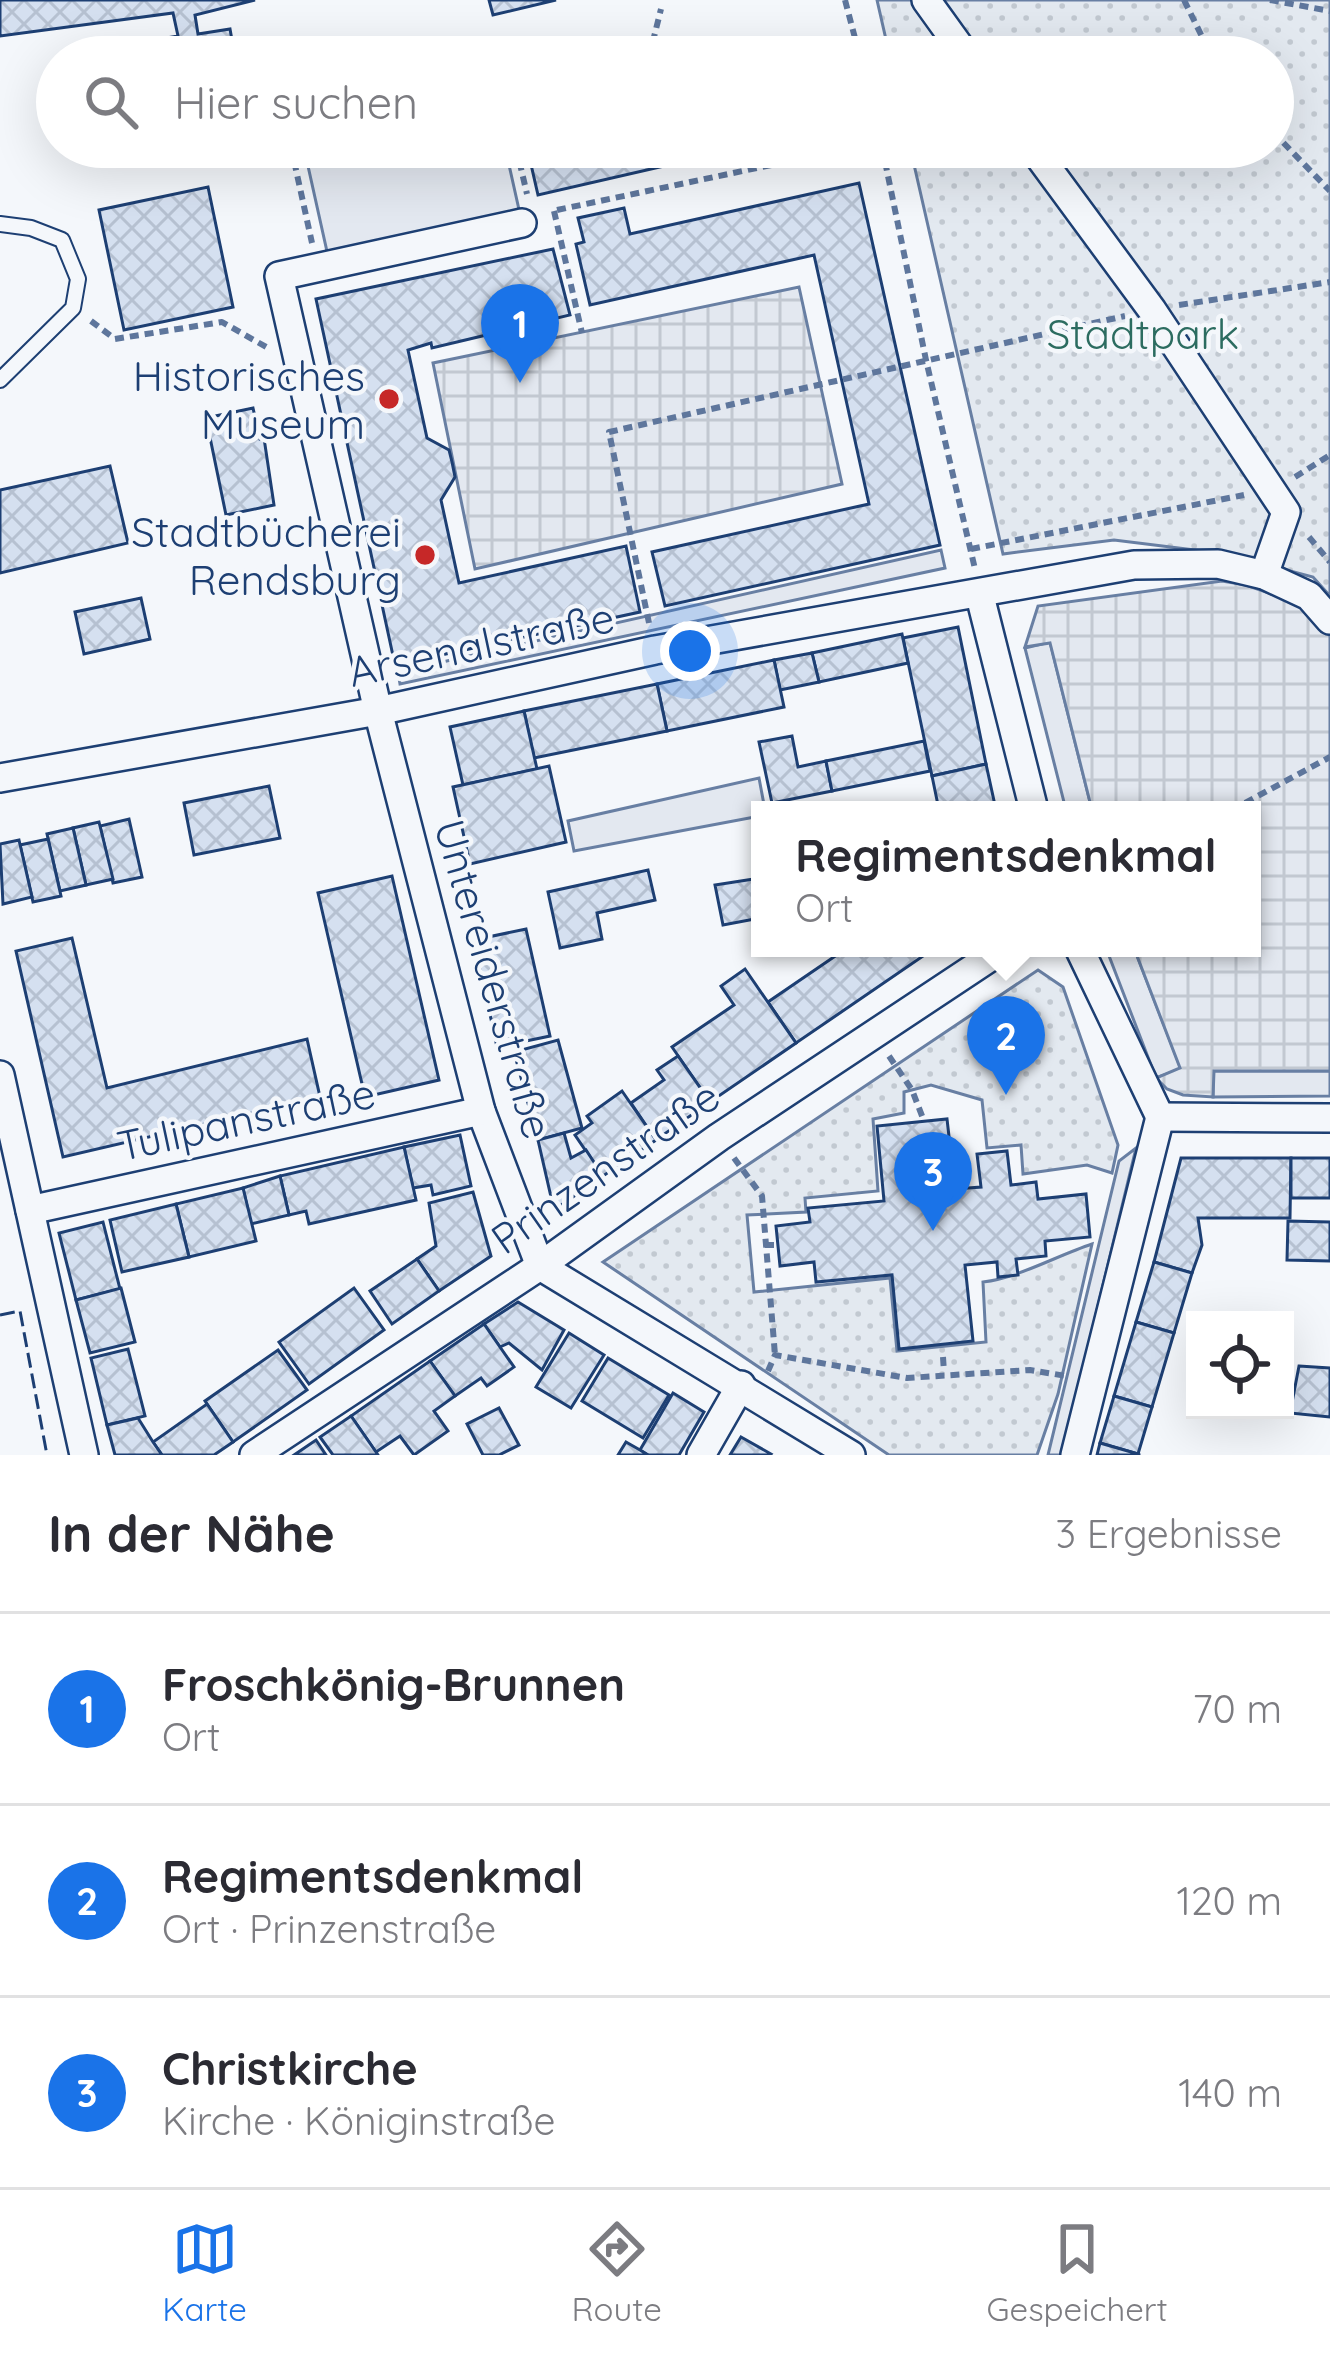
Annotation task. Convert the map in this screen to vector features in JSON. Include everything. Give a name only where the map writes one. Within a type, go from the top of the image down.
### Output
[{"type":"street","points":[[926,0],[952,36]]},
{"type":"street","points":[[1048,168],[1152,310],[1286,512],[1264,575]]},
{"type":"street","points":[[318,268],[528,222]]},
{"type":"street","name":"Untereiderstraße","points":[[318,268],[279,276],[297,365],[378,711],[482,1111],[540,1266]]},
{"type":"street","name":"Arsenalstraße","points":[[0,778],[378,711],[655,650],[1134,566],[1218,564],[1264,575],[1309,596],[1330,620]]},
{"type":"street","points":[[980,596],[1032,801]]},
{"type":"street","name":"Prinzenstraße","points":[[254,1455],[540,1266],[718,1137],[990,957]]},
{"type":"street","points":[[1075,1455],[1160,1117],[1083,957]]},
{"type":"street","points":[[0,1075],[84,1455]]},
{"type":"street","name":"Tulipanstraße","points":[[29,1210],[482,1111]]},
{"type":"street","points":[[1160,1117],[1330,1118]]},
{"type":"street","points":[[540,1266],[850,1455]]},
{"type":"street","points":[[701,1455],[749,1391]]},
{"type":"lane","points":[[0,224],[31,228],[62,240],[77,279],[73,308],[0,380]]},
{"type":"path","points":[[845,0],[854,36]]},
{"type":"path","points":[[1184,0],[1202,36]]},
{"type":"path","points":[[1270,0],[1330,11]]},
{"type":"path","points":[[655,36],[662,9]]},
{"type":"path","points":[[1294,154],[1330,191]]},
{"type":"path","points":[[296,168],[318,268]]},
{"type":"path","points":[[519,168],[528,222],[557,210],[757,168]]},
{"type":"path","points":[[886,168],[980,596]]},
{"type":"path","points":[[557,210],[582,333]]},
{"type":"path","points":[[655,650],[609,432],[1152,310],[1330,282]]},
{"type":"path","points":[[73,308],[115,339],[222,322],[297,365]]},
{"type":"path","points":[[971,549],[1273,490],[1330,454]]},
{"type":"path","points":[[1249,801],[1330,757]]},
{"type":"path","points":[[874,1034],[912,1090],[924,1121]]},
{"type":"path","points":[[718,1137],[762,1196],[775,1355],[749,1391]]},
{"type":"path","points":[[765,1245],[778,1245]]},
{"type":"path","points":[[775,1355],[907,1378],[1030,1370],[1093,1381]]},
{"type":"path","points":[[943,1357],[944,1372]]},
{"type":"green space","name":"Stadtpark","points":[[877,0],[1330,0],[1330,596],[1313,577],[1227,554],[1114,540],[1003,554],[915,168],[1294,168],[1294,36],[885,36]]},
{"type":"green space","points":[[1038,970],[1063,987],[1118,1145],[1112,1173],[1087,1165],[1023,1174],[1021,1145],[987,1148],[982,1100],[931,1085],[904,1092],[904,1113],[873,1119],[878,1191],[805,1198],[806,1212],[747,1215],[754,1292],[890,1278],[897,1351],[986,1342],[983,1282],[1092,1244],[1058,1394],[1037,1455],[889,1455],[603,1262]]},
{"type":"shaded area","points":[[308,168],[510,168],[522,223],[330,265]]},
{"type":"shaded area","points":[[799,287],[842,484],[475,569],[433,363]]},
{"type":"shaded area","points":[[941,550],[945,568],[400,684],[398,672]]},
{"type":"shaded area","points":[[1222,581],[1289,600],[1330,636],[1330,1071],[1214,1071],[1213,1097],[1183,1095],[1156,1078],[1180,1068],[1137,957],[1261,957],[1261,801],[1090,801],[1050,643],[1025,647],[1038,606]]},
{"type":"shaded area","points":[[1050,642],[1090,801],[1064,801],[1025,648]]},
{"type":"shaded area","points":[[759,778],[763,801],[751,801],[751,818],[574,851],[568,821]]},
{"type":"shaded area","points":[[1109,957],[1137,957],[1181,1069],[1156,1078]]},
{"type":"shaded area","points":[[1213,1071],[1330,1071],[1330,1096],[1213,1097]]},
{"type":"shaded area","points":[[1136,1148],[1062,1455],[1048,1455],[1119,1161]]},
{"type":"building","points":[[0,0],[255,0],[195,15],[198,34],[230,29],[231,36],[178,36],[173,13],[0,36]]},
{"type":"building","points":[[489,0],[556,0],[493,15]]},
{"type":"building","points":[[532,168],[656,168],[538,195]]},
{"type":"building","points":[[859,183],[940,545],[665,606],[652,552],[869,504],[814,255],[590,305],[576,244],[584,242],[578,218],[624,208],[630,234]]},
{"type":"building","points":[[208,187],[233,307],[124,330],[99,210]]},
{"type":"building","points":[[553,249],[570,315],[408,350],[427,438],[449,450],[452,462],[455,477],[441,500],[459,583],[626,546],[640,612],[395,665],[316,299]]},
{"type":"building","points":[[253,408],[260,439],[264,438],[274,505],[226,515],[206,418]]},
{"type":"building","points":[[110,466],[128,543],[0,573],[0,490]]},
{"type":"building","points":[[141,598],[150,639],[84,654],[75,612]]},
{"type":"building","points":[[958,627],[986,764],[932,776],[903,638]]},
{"type":"building","points":[[902,634],[908,663],[819,682],[812,653]]},
{"type":"building","points":[[812,653],[819,682],[780,690],[774,660]]},
{"type":"building","points":[[774,660],[784,707],[667,731],[657,684]]},
{"type":"building","points":[[657,684],[667,731],[534,758],[524,711]]},
{"type":"building","points":[[524,711],[537,769],[463,785],[450,727]]},
{"type":"building","points":[[792,736],[798,767],[826,761],[832,791],[772,801],[759,742]]},
{"type":"building","points":[[924,741],[930,771],[832,791],[826,761]]},
{"type":"building","points":[[986,764],[994,801],[937,801],[932,776]]},
{"type":"building","points":[[549,766],[566,842],[470,864],[453,787]]},
{"type":"building","points":[[269,786],[280,838],[194,855],[184,803]]},
{"type":"building","points":[[129,819],[142,877],[113,883],[100,826]]},
{"type":"building","points":[[99,822],[113,879],[86,885],[73,828]]},
{"type":"building","points":[[73,828],[86,885],[60,891],[47,834]]},
{"type":"building","points":[[48,839],[61,896],[33,902],[20,845]]},
{"type":"building","points":[[19,840],[32,897],[3,904],[0,844]]},
{"type":"building","points":[[648,870],[655,900],[597,913],[602,939],[560,948],[548,892]]},
{"type":"building","points":[[392,876],[439,1080],[365,1097],[318,893]]},
{"type":"building","points":[[751,879],[751,920],[723,925],[715,885]]},
{"type":"building","points":[[526,929],[550,1036],[497,1047],[474,940]]},
{"type":"building","points":[[72,938],[107,1088],[307,1039],[320,1097],[63,1157],[16,951]]},
{"type":"building","points":[[834,957],[922,957],[796,1043],[768,1002]]},
{"type":"building","points":[[745,969],[796,1043],[710,1102],[672,1047],[734,1005],[721,986]]},
{"type":"building","points":[[558,1040],[582,1128],[538,1140],[514,1052]]},
{"type":"building","points":[[678,1056],[710,1102],[656,1140],[631,1103],[664,1080],[657,1070]]},
{"type":"building","points":[[622,1091],[656,1140],[603,1176],[575,1135],[592,1123],[587,1116]]},
{"type":"building","points":[[947,1119],[955,1189],[981,1187],[977,1154],[1007,1151],[1011,1185],[1036,1182],[1038,1199],[1086,1194],[1090,1237],[1045,1241],[1046,1256],[1016,1259],[1018,1275],[998,1277],[997,1262],[965,1265],[973,1341],[899,1349],[892,1275],[816,1282],[814,1262],[780,1266],[776,1226],[810,1222],[808,1208],[884,1201],[877,1126]]},
{"type":"building","points":[[564,1133],[571,1158],[586,1150],[603,1176],[554,1210],[538,1140]]},
{"type":"building","points":[[460,1135],[471,1186],[433,1195],[431,1185],[413,1188],[404,1147]]},
{"type":"building","points":[[404,1147],[416,1200],[309,1224],[306,1211],[289,1215],[280,1176]]},
{"type":"building","points":[[1181,1158],[1291,1158],[1290,1218],[1198,1218],[1202,1245],[1192,1273],[1154,1262]]},
{"type":"building","points":[[1291,1158],[1330,1158],[1330,1198],[1291,1198]]},
{"type":"building","points":[[280,1176],[289,1215],[251,1224],[243,1188]]},
{"type":"building","points":[[243,1188],[256,1241],[189,1257],[176,1204]]},
{"type":"building","points":[[473,1192],[491,1256],[439,1291],[417,1259],[436,1246],[429,1203]]},
{"type":"building","points":[[176,1204],[189,1257],[122,1272],[110,1220]]},
{"type":"building","points":[[1288,1221],[1330,1222],[1330,1261],[1287,1260]]},
{"type":"building","points":[[103,1222],[120,1289],[76,1300],[59,1233]]},
{"type":"building","points":[[417,1259],[439,1291],[392,1324],[370,1291]]},
{"type":"building","points":[[1154,1262],[1192,1273],[1174,1333],[1136,1322]]},
{"type":"building","points":[[121,1288],[135,1342],[90,1353],[76,1300]]},
{"type":"building","points":[[354,1288],[384,1330],[309,1384],[279,1342]]},
{"type":"building","points":[[518,1302],[564,1330],[542,1370],[509,1343],[500,1347],[484,1324]]},
{"type":"building","points":[[1136,1322],[1174,1333],[1152,1407],[1114,1396]]},
{"type":"building","points":[[484,1324],[514,1367],[487,1386],[481,1378],[455,1396],[430,1361]]},
{"type":"building","points":[[569,1333],[604,1355],[571,1408],[536,1387]]},
{"type":"building","points":[[128,1349],[145,1416],[107,1425],[91,1358]]},
{"type":"building","points":[[278,1350],[307,1390],[233,1442],[205,1401]]},
{"type":"building","points":[[608,1358],[669,1395],[643,1438],[582,1401]]},
{"type":"building","points":[[430,1361],[455,1396],[434,1411],[448,1431],[414,1455],[400,1436],[376,1452],[351,1416]]},
{"type":"building","points":[[1299,1366],[1330,1368],[1330,1417],[1294,1413]]},
{"type":"building","points":[[673,1393],[704,1412],[679,1455],[648,1455],[640,1450]]},
{"type":"building","points":[[1114,1396],[1152,1407],[1138,1454],[1100,1443]]},
{"type":"building","points":[[207,1404],[233,1442],[214,1455],[162,1455],[153,1442]]},
{"type":"building","points":[[499,1408],[519,1445],[499,1455],[483,1455],[467,1424]]},
{"type":"building","points":[[351,1416],[378,1455],[333,1455],[320,1437]]},
{"type":"building","points":[[138,1418],[162,1455],[115,1455],[107,1425]]},
{"type":"building","points":[[741,1437],[771,1454],[730,1455]]},
{"type":"building","points":[[316,1440],[326,1455],[294,1455]]},
{"type":"building","points":[[626,1442],[640,1450],[648,1455],[618,1455]]},
{"type":"building","points":[[1100,1443],[1138,1454],[1140,1455],[1097,1455]]},
{"type":"fence","points":[[0,1315],[20,1311],[47,1455]]},
{"type":"place","name":"Froschkönig-Brunnen","points":[[520,383]]},
{"type":"place","name":"Historisches Museum","points":[[389,399]]},
{"type":"place","name":"Stadtbücherei Rendsburg","points":[[425,555]]},
{"type":"place","name":"Regimentsdenkmal","points":[[1006,1095]]},
{"type":"place","name":"Christkirche","points":[[933,1231]]}]
